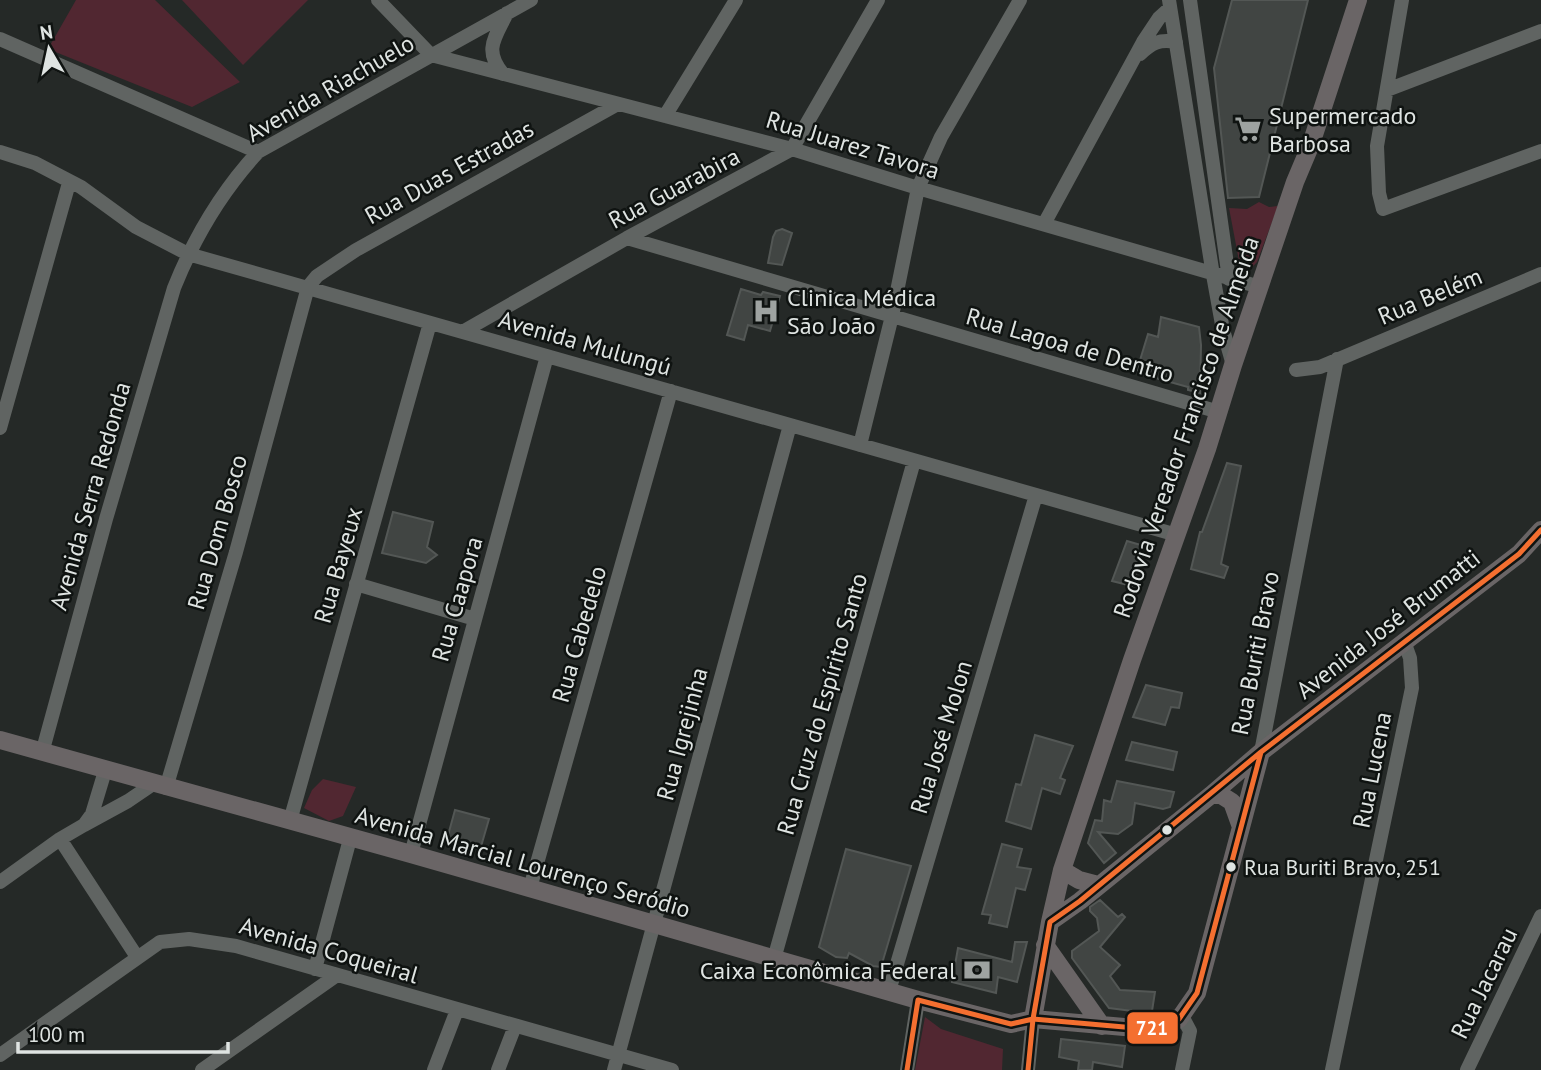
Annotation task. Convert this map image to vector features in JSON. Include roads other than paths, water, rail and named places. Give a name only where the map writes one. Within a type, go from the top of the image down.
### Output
[{"type":"main road","name":"Rodovia Vereador Francisco de Almeida","points":[[1050,922],[1062,870],[1092,775],[1177,535],[1295,182],[1315,133],[1358,0]]},
{"type":"main road","name":"Avenida José Brumatti","points":[[1050,922],[1080,901],[1261,752],[1519,554],[1541,530]]},
{"type":"main road","name":"Avenida Marcial Lourenço Seródio","points":[[0,740],[1011,1024],[1033,1019],[1147,1029],[1169,1024],[1182,1016]]},
{"type":"main road","name":"Rua Buriti Bravo","points":[[1182,1016],[1197,993],[1261,752]]},
{"type":"main road","points":[[1211,795],[1221,795],[1232,802],[1241,827]]},
{"type":"main road","points":[[1062,870],[1079,880],[1097,885]]},
{"type":"main road","points":[[1033,1019],[1050,922]]},
{"type":"main road","points":[[1045,945],[1102,1026]]},
{"type":"street","points":[[378,0],[431,55]]},
{"type":"street","name":"Avenida Riachuelo","points":[[188,254],[228,187],[258,152],[531,0]]},
{"type":"street","points":[[665,116],[736,0]]},
{"type":"street","points":[[792,149],[878,0]]},
{"type":"street","points":[[860,445],[892,316],[918,188],[941,137],[1020,0]]},
{"type":"street","points":[[1190,0],[1229,279]]},
{"type":"street","points":[[1402,0],[1377,146],[1378,193],[1382,209],[1541,151]]},
{"type":"street","points":[[1170,4],[1213,275],[1223,330],[1233,365]]},
{"type":"street","points":[[1044,225],[1151,29],[1170,4]]},
{"type":"street","points":[[503,74],[494,60],[491,46],[507,13]]},
{"type":"street","points":[[1387,90],[1541,31]]},
{"type":"street","points":[[0,39],[258,152]]},
{"type":"street","points":[[1132,63],[1152,43],[1166,40],[1175,42]]},
{"type":"street","name":"Rua Juarez Tavora","points":[[431,55],[792,149],[1260,288]]},
{"type":"street","name":"Rua Duas Estradas","points":[[308,287],[317,276],[356,250],[618,104]]},
{"type":"street","name":"Rua Guarabira","points":[[464,331],[627,238],[792,149]]},
{"type":"street","name":"Avenida Mulungú","points":[[0,152],[35,163],[103,201],[145,232],[188,254],[1177,535]]},
{"type":"street","points":[[0,428],[69,183]]},
{"type":"street","name":"Rua Lagoa de Dentro","points":[[627,238],[1219,412]]},
{"type":"street","name":"Avenida Serra Redonda","points":[[42,753],[110,506],[174,288],[188,254]]},
{"type":"street","name":"Rua Belém","points":[[1296,370],[1320,367],[1541,274]]},
{"type":"street","name":"Rua Dom Bosco","points":[[159,786],[236,552],[308,287]]},
{"type":"street","name":"Rua Bayeux","points":[[290,821],[430,323]]},
{"type":"street","name":"Rua Caapora","points":[[411,854],[547,356]]},
{"type":"street","name":"Rua Buriti Bravo","points":[[1261,752],[1337,359]]},
{"type":"street","name":"Rua Cabedelo","points":[[530,888],[671,391]]},
{"type":"street","name":"Rua Igrejinha","points":[[616,1063],[790,425]]},
{"type":"street","name":"Rua Cruz do Espírito Santo","points":[[774,959],[914,461]]},
{"type":"street","name":"Rua José Molon","points":[[889,991],[1036,495]]},
{"type":"street","points":[[356,584],[475,619]]},
{"type":"street","name":"Rua Lucena","points":[[1332,1070],[1412,688],[1410,658],[1405,644]]},
{"type":"street","points":[[84,825],[92,814],[105,771]]},
{"type":"street","points":[[0,882],[60,839],[159,786]]},
{"type":"street","points":[[60,839],[138,957]]},
{"type":"street","points":[[315,969],[350,839]]},
{"type":"street","name":"Rua Jacarau","points":[[1467,1070],[1541,916]]},
{"type":"street","name":"Avenida Coqueiral","points":[[0,1055],[160,942],[189,939],[236,946],[515,1026],[616,1063],[672,1070]]},
{"type":"street","points":[[202,1070],[337,975]]},
{"type":"street","points":[[907,1070],[918,1000]]},
{"type":"street","points":[[434,1070],[457,1010]]},
{"type":"street","points":[[1182,1016],[1190,1031],[1182,1070]]},
{"type":"street","points":[[1028,1070],[1033,1019]]},
{"type":"street","points":[[498,1070],[515,1026]]},
{"type":"place","name":"Supermercado Barbosa","points":[[1248,129]]},
{"type":"place","name":"Clinica Médica São João","points":[[766,311]]},
{"type":"place","name":"Rua Buriti Bravo, 251","points":[[1231,867]]},
{"type":"place","name":"Caixa Econômica Federal","points":[[977,970]]}]
